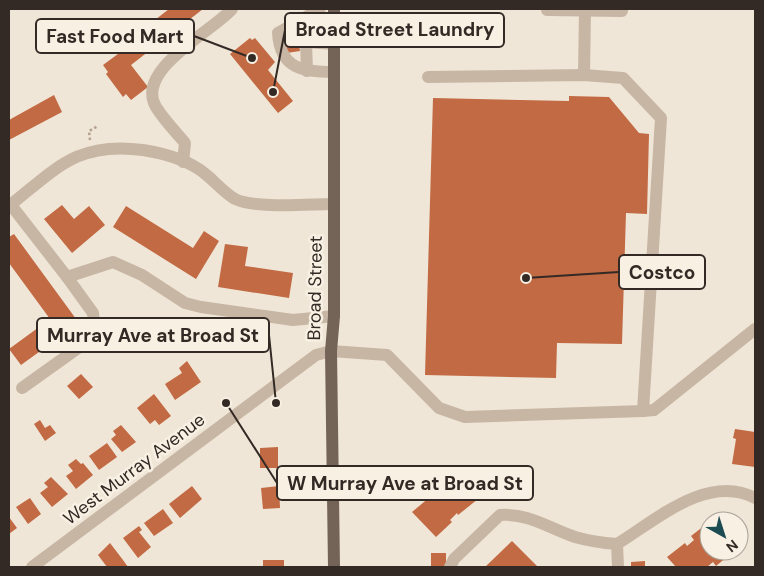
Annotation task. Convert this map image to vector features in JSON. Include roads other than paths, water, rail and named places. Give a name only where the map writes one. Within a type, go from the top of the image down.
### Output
[{"type":"main road","name":"Broad Street","points":[[334,9],[334,316],[332,350],[334,567]]},
{"type":"street","points":[[183,162],[185,143],[156,107],[152,97],[155,82],[162,67],[232,9]]},
{"type":"street","points":[[320,9],[278,34],[278,42],[281,55],[301,70],[334,72]]},
{"type":"street","points":[[547,10],[622,10]]},
{"type":"street","points":[[584,75],[585,10]]},
{"type":"street","points":[[299,20],[306,42],[307,71]]},
{"type":"street","points":[[306,42],[334,44]]},
{"type":"street","points":[[428,77],[584,75],[623,78],[662,118],[643,411]]},
{"type":"street","points":[[22,388],[84,343],[95,331],[93,313],[10,205],[64,163],[88,151],[124,148],[163,153],[197,168],[236,199],[257,204],[334,204]]},
{"type":"street","points":[[67,277],[114,262],[142,275],[185,303],[201,307],[293,320],[334,316]]},
{"type":"street","points":[[332,350],[387,355],[439,408],[465,417],[643,411],[654,410],[755,329]]},
{"type":"street","name":"West Murray Avenue","points":[[32,567],[316,355],[332,350]]},
{"type":"street","points":[[450,567],[454,560],[500,515],[517,514],[573,536],[601,543],[617,544],[683,503],[704,494],[731,491],[755,498]]},
{"type":"street","points":[[617,544],[618,567]]},
{"type":"place","name":"Fast Food Mart","points":[[252,58]]},
{"type":"place","name":"Broad Street Laundry","points":[[273,92]]},
{"type":"place","name":"Costco","points":[[526,278]]},
{"type":"place","name":"W Murray Ave at Broad St","points":[[226,403]]},
{"type":"place","name":"Murray Ave at Broad St","points":[[276,403]]}]
